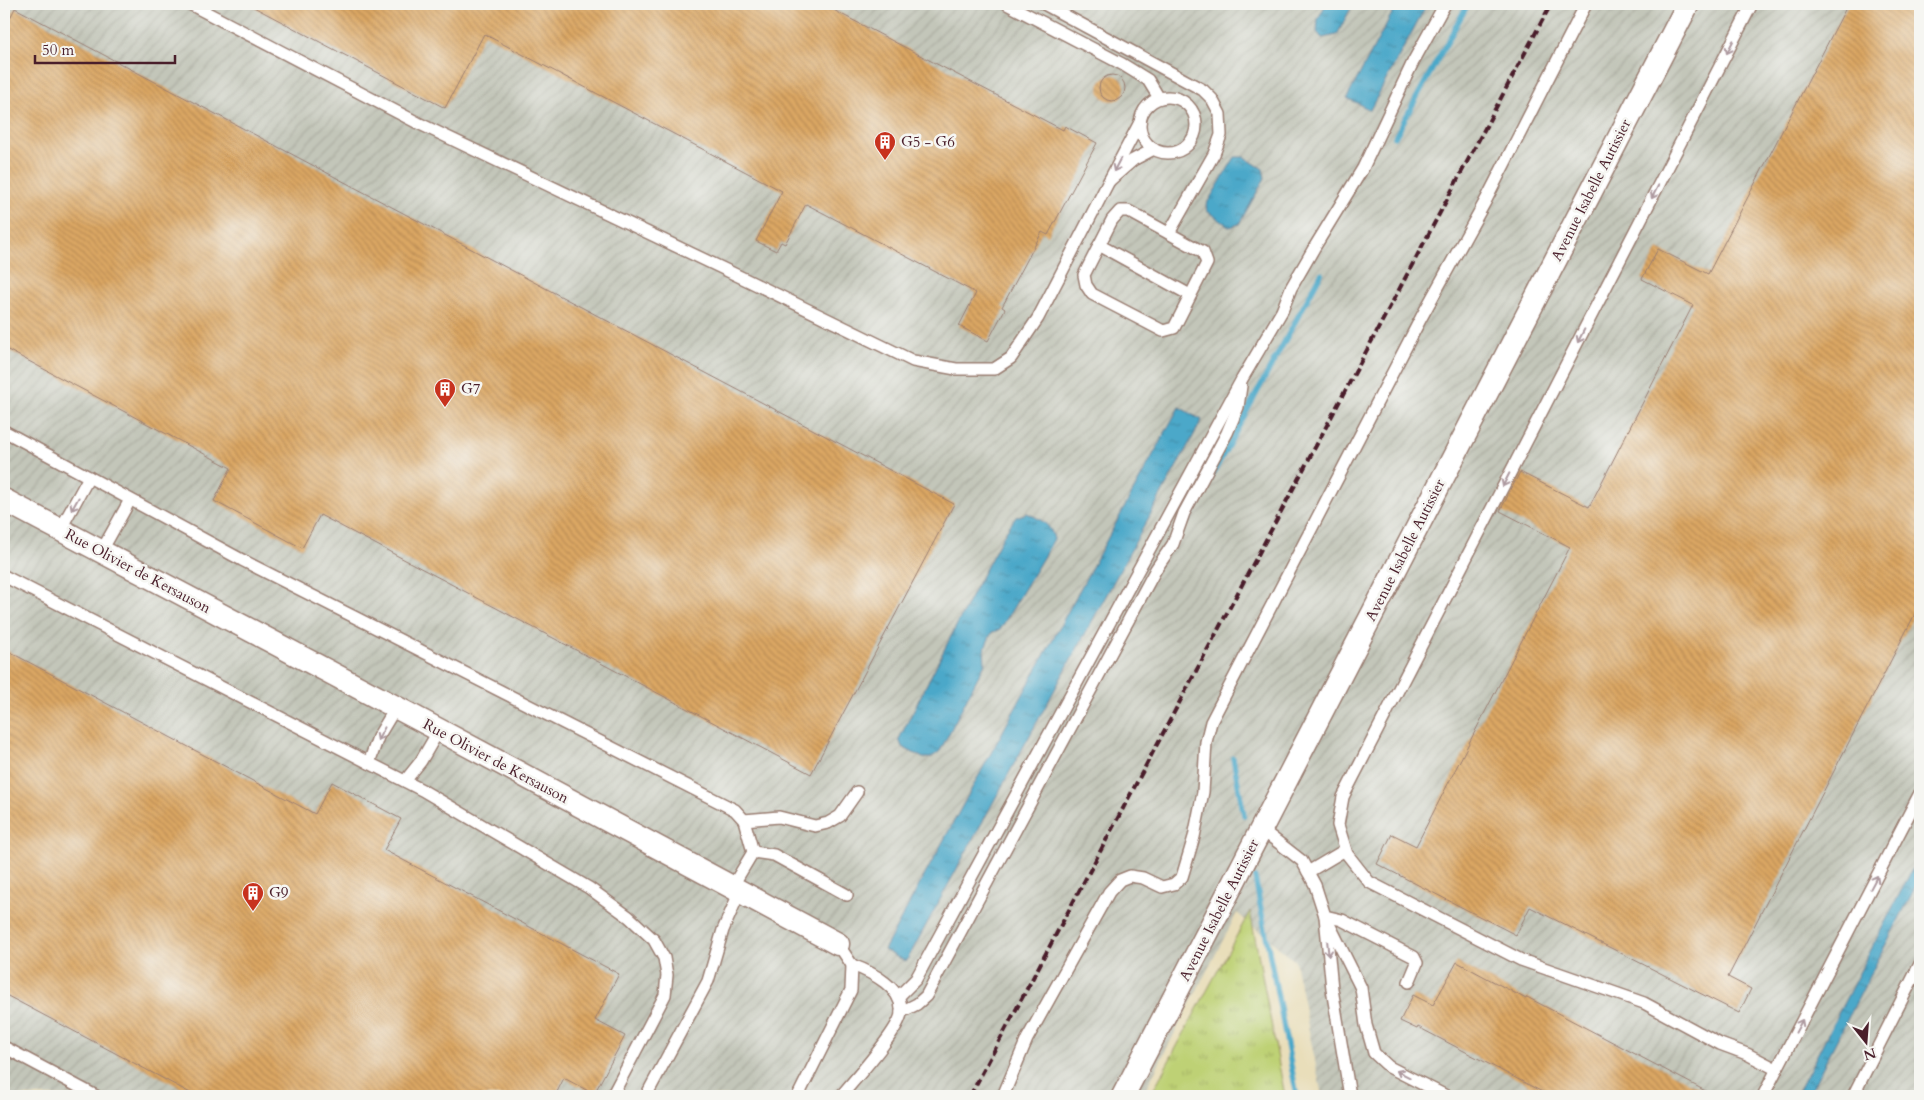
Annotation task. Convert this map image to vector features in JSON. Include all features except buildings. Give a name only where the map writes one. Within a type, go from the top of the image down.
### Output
[{"type":"street","name":"Avenue Isabelle Autissier","points":[[1123,1096],[1688,4]]},
{"type":"street","name":"Rue Olivier de Kersauson","points":[[4,500],[838,944]]},
{"type":"lane","points":[[190,4],[418,123],[913,361],[956,369],[994,368],[1011,358],[1038,318],[1146,107],[1159,98],[1175,97],[1189,105],[1196,119],[1195,135],[1185,148],[1169,153],[1154,149],[1143,138],[1140,122]]},
{"type":"lane","points":[[1007,4],[1122,64],[1148,80],[1159,98]]},
{"type":"lane","points":[[1044,4],[1202,90],[1212,99],[1220,114],[1221,135],[1214,154],[1169,233]]},
{"type":"lane","points":[[898,997],[916,979],[1242,380],[1282,311],[1291,288],[1363,168],[1413,62],[1445,4]]},
{"type":"lane","points":[[1002,1096],[1027,1039],[1109,892],[1120,880],[1130,876],[1143,878],[1162,887],[1174,884],[1182,877],[1194,837],[1203,792],[1206,742],[1211,722],[1408,343],[1486,200],[1586,4]]},
{"type":"lane","points":[[1752,4],[1343,797],[1338,825],[1347,854],[1369,882],[1521,960],[1644,1003],[1720,1044],[1747,1054],[1776,1069]]},
{"type":"lane","points":[[1109,181],[1133,160],[1154,149]]},
{"type":"lane","points":[[1120,211],[1128,211],[1169,233],[1203,252],[1207,263],[1174,328],[1163,331],[1092,294],[1086,285],[1084,275],[1112,220],[1120,211]]},
{"type":"lane","points":[[1099,245],[1190,295]]},
{"type":"lane","points":[[901,1012],[917,1004],[926,996],[1151,578],[1173,544],[1184,513],[1235,416],[1242,380]]},
{"type":"lane","points":[[4,431],[250,565],[735,810],[744,820],[753,852],[736,889],[708,981],[646,1096]]},
{"type":"lane","points":[[60,530],[89,478]]},
{"type":"lane","points":[[102,552],[130,500]]},
{"type":"lane","points":[[4,576],[405,781],[589,888],[629,917],[654,940],[664,958],[667,975],[664,995],[612,1096]]},
{"type":"lane","points":[[369,762],[378,738],[396,707]]},
{"type":"lane","points":[[405,781],[421,761],[439,730]]},
{"type":"lane","points":[[744,820],[779,817],[815,826],[828,823],[840,816],[857,792]]},
{"type":"lane","points":[[1763,1096],[1920,793]]},
{"type":"lane","points":[[1261,828],[1302,861],[1315,885],[1325,916],[1361,988],[1366,1025],[1374,1053],[1389,1067],[1446,1096]]},
{"type":"lane","points":[[1308,872],[1345,850]]},
{"type":"lane","points":[[753,852],[774,855],[847,895]]},
{"type":"lane","points":[[1325,916],[1342,920],[1414,957],[1417,963],[1409,982]]},
{"type":"lane","points":[[1325,916],[1332,989],[1344,1050],[1350,1096]]},
{"type":"lane","name":"Rue Olivier de Kersauson","points":[[838,944],[852,964]]},
{"type":"lane","points":[[800,1095],[851,990],[852,964],[871,972],[892,988],[898,997],[901,1012],[894,1029],[841,1096]]},
{"type":"lane","points":[[1853,1096],[1920,964]]},
{"type":"lane","points":[[4,1047],[96,1096]]},
{"type":"shaded area","points":[[4,4],[1920,4],[1920,1096],[1322,1096],[1295,961],[1237,913],[1142,1096],[4,1096]]},
{"type":"green space","points":[[1250,911],[1285,1096],[1150,1096]]},
{"type":"water","points":[[1326,4],[1353,4],[1337,35],[1322,38],[1317,32],[1318,19]]},
{"type":"water","points":[[1397,4],[1427,4],[1370,110],[1347,98]]},
{"type":"water","points":[[1235,157],[1244,157],[1263,169],[1265,178],[1239,224],[1230,227],[1207,211],[1206,205]]},
{"type":"water","points":[[1179,407],[1202,420],[906,962],[884,950]]},
{"type":"water","points":[[1027,513],[1048,526],[1054,539],[1000,630],[992,632],[984,650],[985,663],[940,751],[931,758],[923,758],[902,747],[899,739],[1006,531],[1016,517]]},
{"type":"water","points":[[1920,854],[1920,878],[1808,1096],[1796,1096]]},
{"type":"waterway","points":[[1395,137],[1468,4]]},
{"type":"waterway","points":[[1188,520],[1321,274]]},
{"type":"waterway","points":[[1233,758],[1244,815]]},
{"type":"waterway","points":[[1255,878],[1297,1096]]},
{"type":"railway","points":[[970,1096],[1551,4]]},
{"type":"place","name":"G5 - G6","points":[[885,161]]},
{"type":"place","name":"G7","points":[[445,408]]},
{"type":"place","name":"G9","points":[[253,912]]}]
